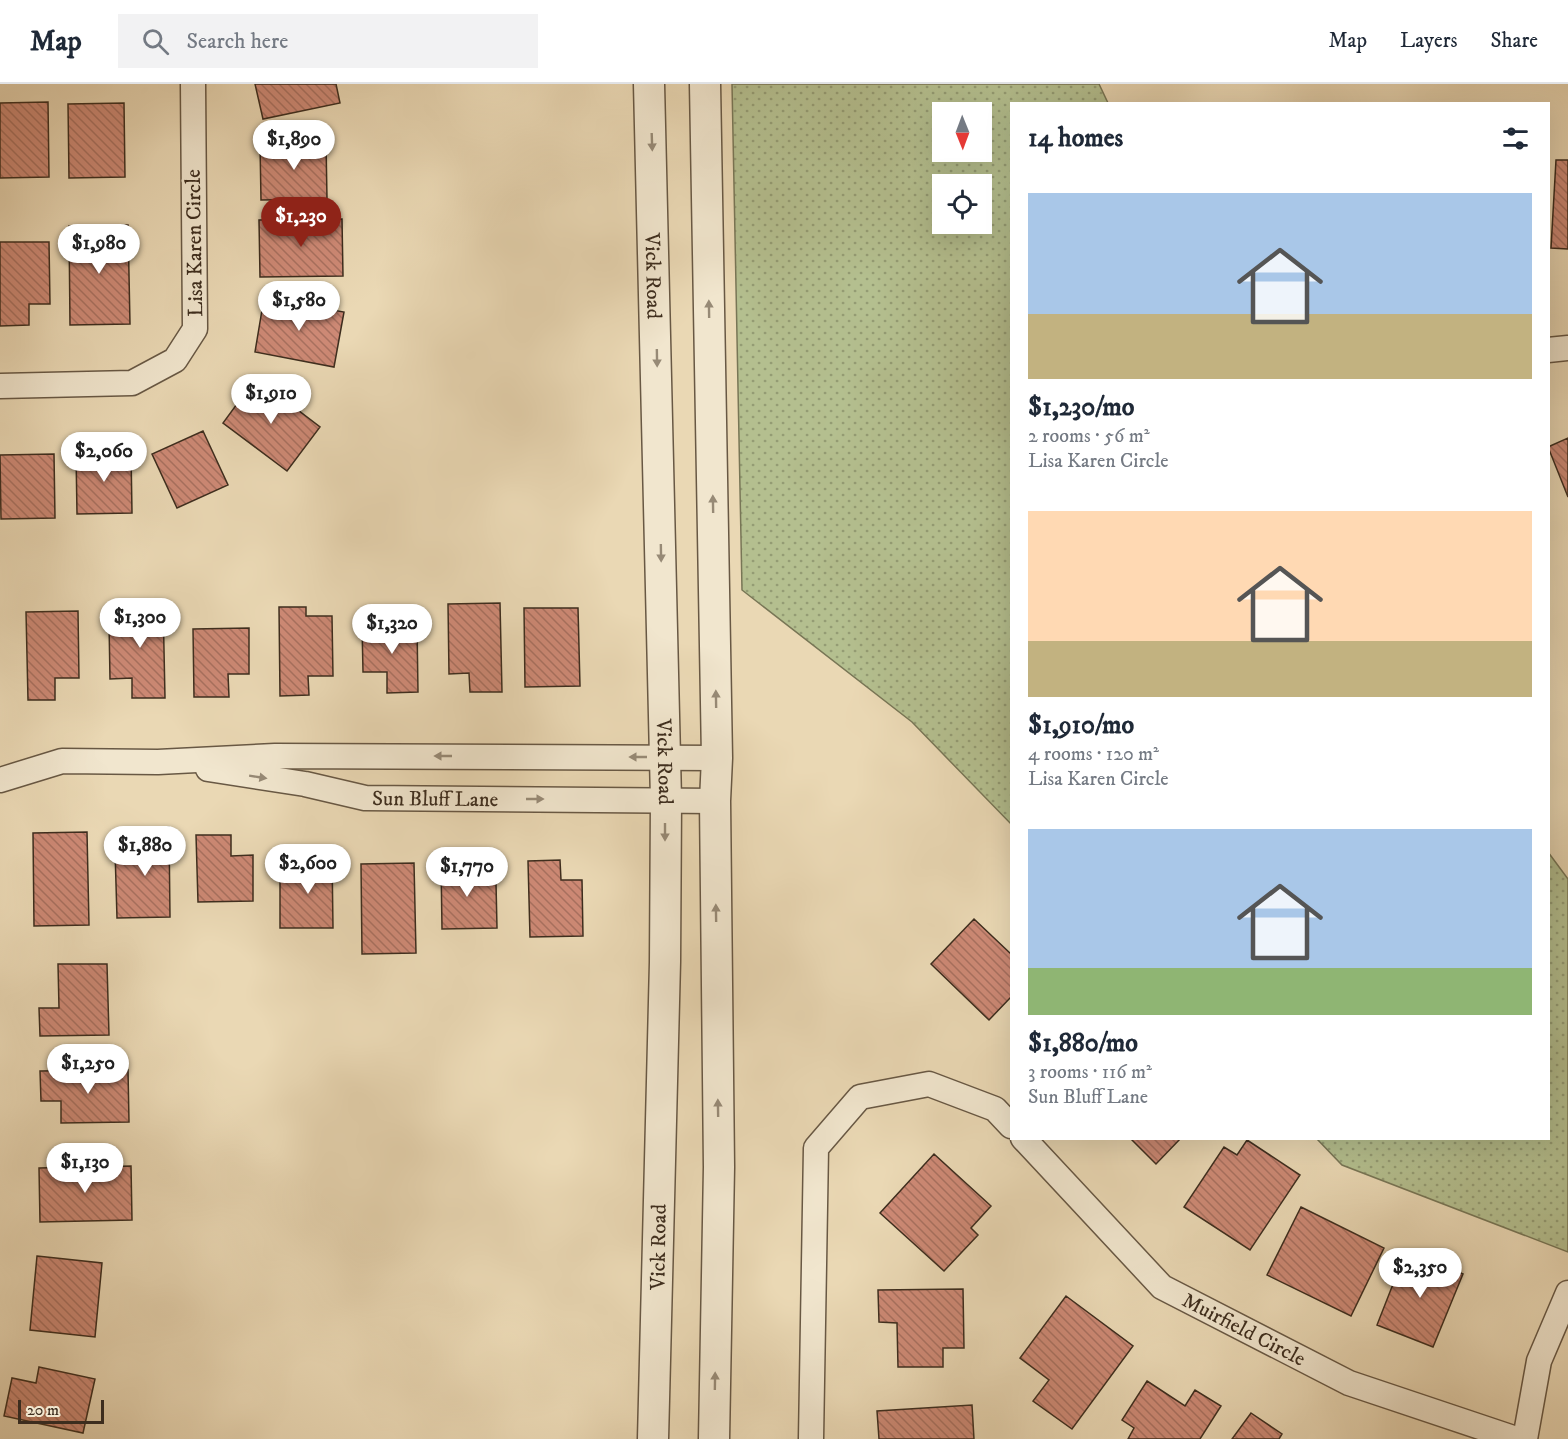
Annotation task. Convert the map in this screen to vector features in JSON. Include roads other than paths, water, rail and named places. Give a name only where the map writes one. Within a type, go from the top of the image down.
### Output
[{"type":"street","name":"Lisa Karen Circle","points":[[0,386],[132,383],[175,360],[195,329],[193,84]]},
{"type":"street","name":"Vick Road","points":[[650,84],[666,800],[665,962],[653,1439]]},
{"type":"street","points":[[705,84],[717,758],[715,801],[719,1167],[714,1439]]},
{"type":"street","points":[[1550,350],[1568,348]]},
{"type":"street","name":"Sun Bluff Lane","points":[[0,780],[62,761],[158,762],[275,756],[717,758]]},
{"type":"street","name":"Sun Bluff Lane","points":[[158,762],[304,784],[365,798],[715,801]]},
{"type":"street","points":[[811,1439],[816,1148],[860,1097],[929,1084],[995,1109],[1010,1125]]},
{"type":"street","name":"Muirfield Circle","points":[[1025,1140],[1162,1287],[1349,1383],[1516,1439]]},
{"type":"street","points":[[1526,1439],[1539,1361],[1568,1293]]}]
